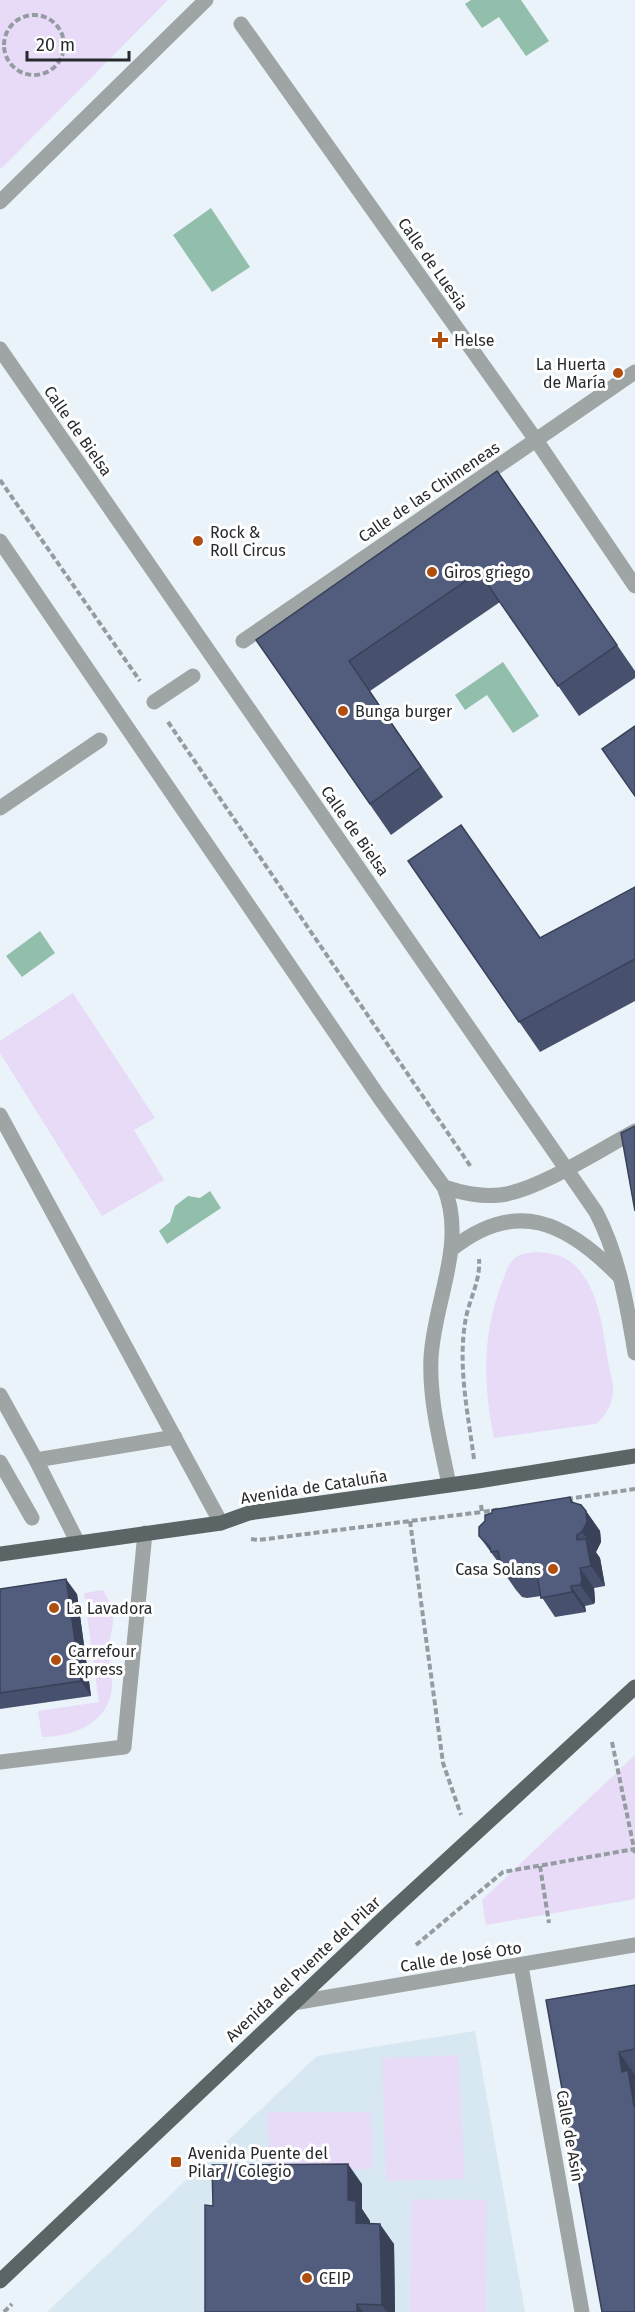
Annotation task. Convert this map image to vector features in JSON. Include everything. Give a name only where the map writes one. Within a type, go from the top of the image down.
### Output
[{"type":"main road","name":"Avenida de Cataluña","points":[[0,1554],[221,1523],[249,1513],[635,1456]]},
{"type":"main road","name":"Avenida del Puente del Pilar","points":[[0,2281],[293,2003],[635,1687]]},
{"type":"street","points":[[0,202],[206,0]]},
{"type":"street","name":"Calle de Luesia","points":[[241,24],[536,440],[635,586]]},
{"type":"street","name":"Calle de Bielsa","points":[[0,349],[567,1168],[604,1227],[620,1277],[635,1353]]},
{"type":"street","name":"Calle de las Chimeneas","points":[[243,641],[635,372]]},
{"type":"street","points":[[0,541],[373,1087],[444,1187],[453,1216],[452,1249],[438,1309],[431,1361],[435,1412],[449,1485]]},
{"type":"street","points":[[154,702],[193,676]]},
{"type":"street","points":[[0,808],[100,740]]},
{"type":"street","points":[[0,1115],[221,1523]]},
{"type":"street","points":[[444,1187],[479,1195],[500,1195],[525,1188],[635,1131]]},
{"type":"street","points":[[452,1249],[472,1234],[490,1226],[522,1220],[544,1224],[563,1231],[583,1243],[620,1277]]},
{"type":"street","points":[[0,1395],[78,1543]]},
{"type":"street","points":[[36,1460],[175,1437]]},
{"type":"street","points":[[0,1462],[32,1518]]},
{"type":"street","points":[[0,1762],[124,1747],[145,1533]]},
{"type":"street","name":"Calle de José Oto","points":[[293,2003],[635,1945]]},
{"type":"street","name":"Calle de Asín","points":[[521,1966],[582,2312]]},
{"type":"path","points":[[38,15],[56,24],[62,33],[64,52],[60,61],[45,74],[36,76],[26,75],[10,64],[2,46],[10,26],[18,19],[38,15]]},
{"type":"path","points":[[0,480],[473,1170]]},
{"type":"path","points":[[479,1256],[479,1275],[465,1323],[462,1352],[463,1375],[482,1512]]},
{"type":"path","points":[[565,1499],[635,1489]]},
{"type":"path","points":[[470,1841],[443,1763],[411,1521],[506,1508]]},
{"type":"path","points":[[416,1945],[503,1872],[635,1850],[606,1714]]},
{"type":"path","points":[[540,1866],[549,1923]]},
{"type":"shaded area","points":[[0,0],[168,0],[1,169],[0,168]]},
{"type":"shaded area","points":[[471,0],[521,0],[549,41],[526,56],[499,17],[482,28],[465,4]]},
{"type":"shaded area","points":[[211,208],[250,267],[212,292],[173,235]]},
{"type":"shaded area","points":[[503,662],[539,716],[513,733],[487,695],[465,710],[455,695]]},
{"type":"shaded area","points":[[40,931],[55,953],[22,977],[6,956]]},
{"type":"shaded area","points":[[73,993],[155,1118],[134,1130],[164,1180],[102,1216],[0,1053],[0,1041]]},
{"type":"shaded area","points":[[210,1191],[221,1208],[167,1244],[159,1231],[170,1222],[175,1206],[188,1196],[200,1198]]},
{"type":"shaded area","points":[[537,1252],[553,1254],[568,1260],[578,1269],[593,1293],[601,1320],[613,1385],[610,1406],[595,1424],[494,1438],[488,1399],[486,1360],[495,1302],[510,1263],[520,1255]]},
{"type":"shaded area","points":[[103,1590],[113,1616],[109,1652],[112,1681],[110,1698],[98,1718],[89,1725],[66,1734],[42,1737],[38,1711],[99,1702],[84,1593]]},
{"type":"shaded area","points":[[635,1755],[635,1899],[486,1925],[482,1900]]},
{"type":"shaded area","points":[[475,2031],[525,2312],[47,2312],[317,2056]]},
{"type":"shaded area","points":[[458,2055],[465,2179],[386,2181],[382,2058]]},
{"type":"shaded area","points":[[268,2112],[371,2112],[373,2169],[269,2171]]},
{"type":"shaded area","points":[[411,2199],[487,2200],[486,2312],[410,2312]]},
{"type":"building","points":[[497,471],[617,645],[558,686],[479,572],[349,661],[421,767],[370,804],[256,640]]},
{"type":"building","points":[[635,726],[635,796],[602,749]]},
{"type":"building","points":[[461,825],[540,938],[635,887],[635,959],[519,1022],[408,861]]},
{"type":"building","points":[[635,1126],[635,1211],[621,1133]]},
{"type":"building","name":"Casa Solans","points":[[570,1497],[571,1502],[581,1505],[586,1511],[587,1522],[582,1532],[577,1535],[577,1540],[586,1539],[591,1566],[580,1568],[582,1581],[580,1585],[571,1586],[572,1592],[541,1598],[537,1574],[508,1577],[502,1570],[498,1551],[491,1552],[490,1547],[479,1536],[479,1527],[485,1521],[485,1515],[492,1513],[492,1510]]},
{"type":"building","points":[[66,1579],[81,1681],[0,1693],[0,1589]]},
{"type":"building","points":[[635,1985],[635,2049],[619,2052],[622,2072],[628,2070],[635,2106],[635,2312],[602,2312],[546,2000]]},
{"type":"building","name":"CEIP","points":[[348,2164],[348,2200],[356,2201],[356,2223],[380,2224],[382,2305],[357,2304],[357,2312],[205,2312],[205,2205],[213,2206],[212,2165]]},
{"type":"place","name":"Helse","points":[[440,340]]},
{"type":"place","name":"La Huerta de María","points":[[618,373]]},
{"type":"place","name":"Rock & Roll Circus","points":[[198,541]]},
{"type":"place","name":"Giros griego","points":[[432,572]]},
{"type":"place","name":"Bunga burger","points":[[343,711]]},
{"type":"place","name":"Casa Solans","points":[[553,1569]]},
{"type":"place","name":"La Lavadora","points":[[54,1608]]},
{"type":"place","name":"Carrefour Express","points":[[56,1660]]},
{"type":"place","name":"Avenida Puente del Pilar / Colegio","points":[[176,2162]]},
{"type":"place","name":"CEIP","points":[[307,2278]]}]
